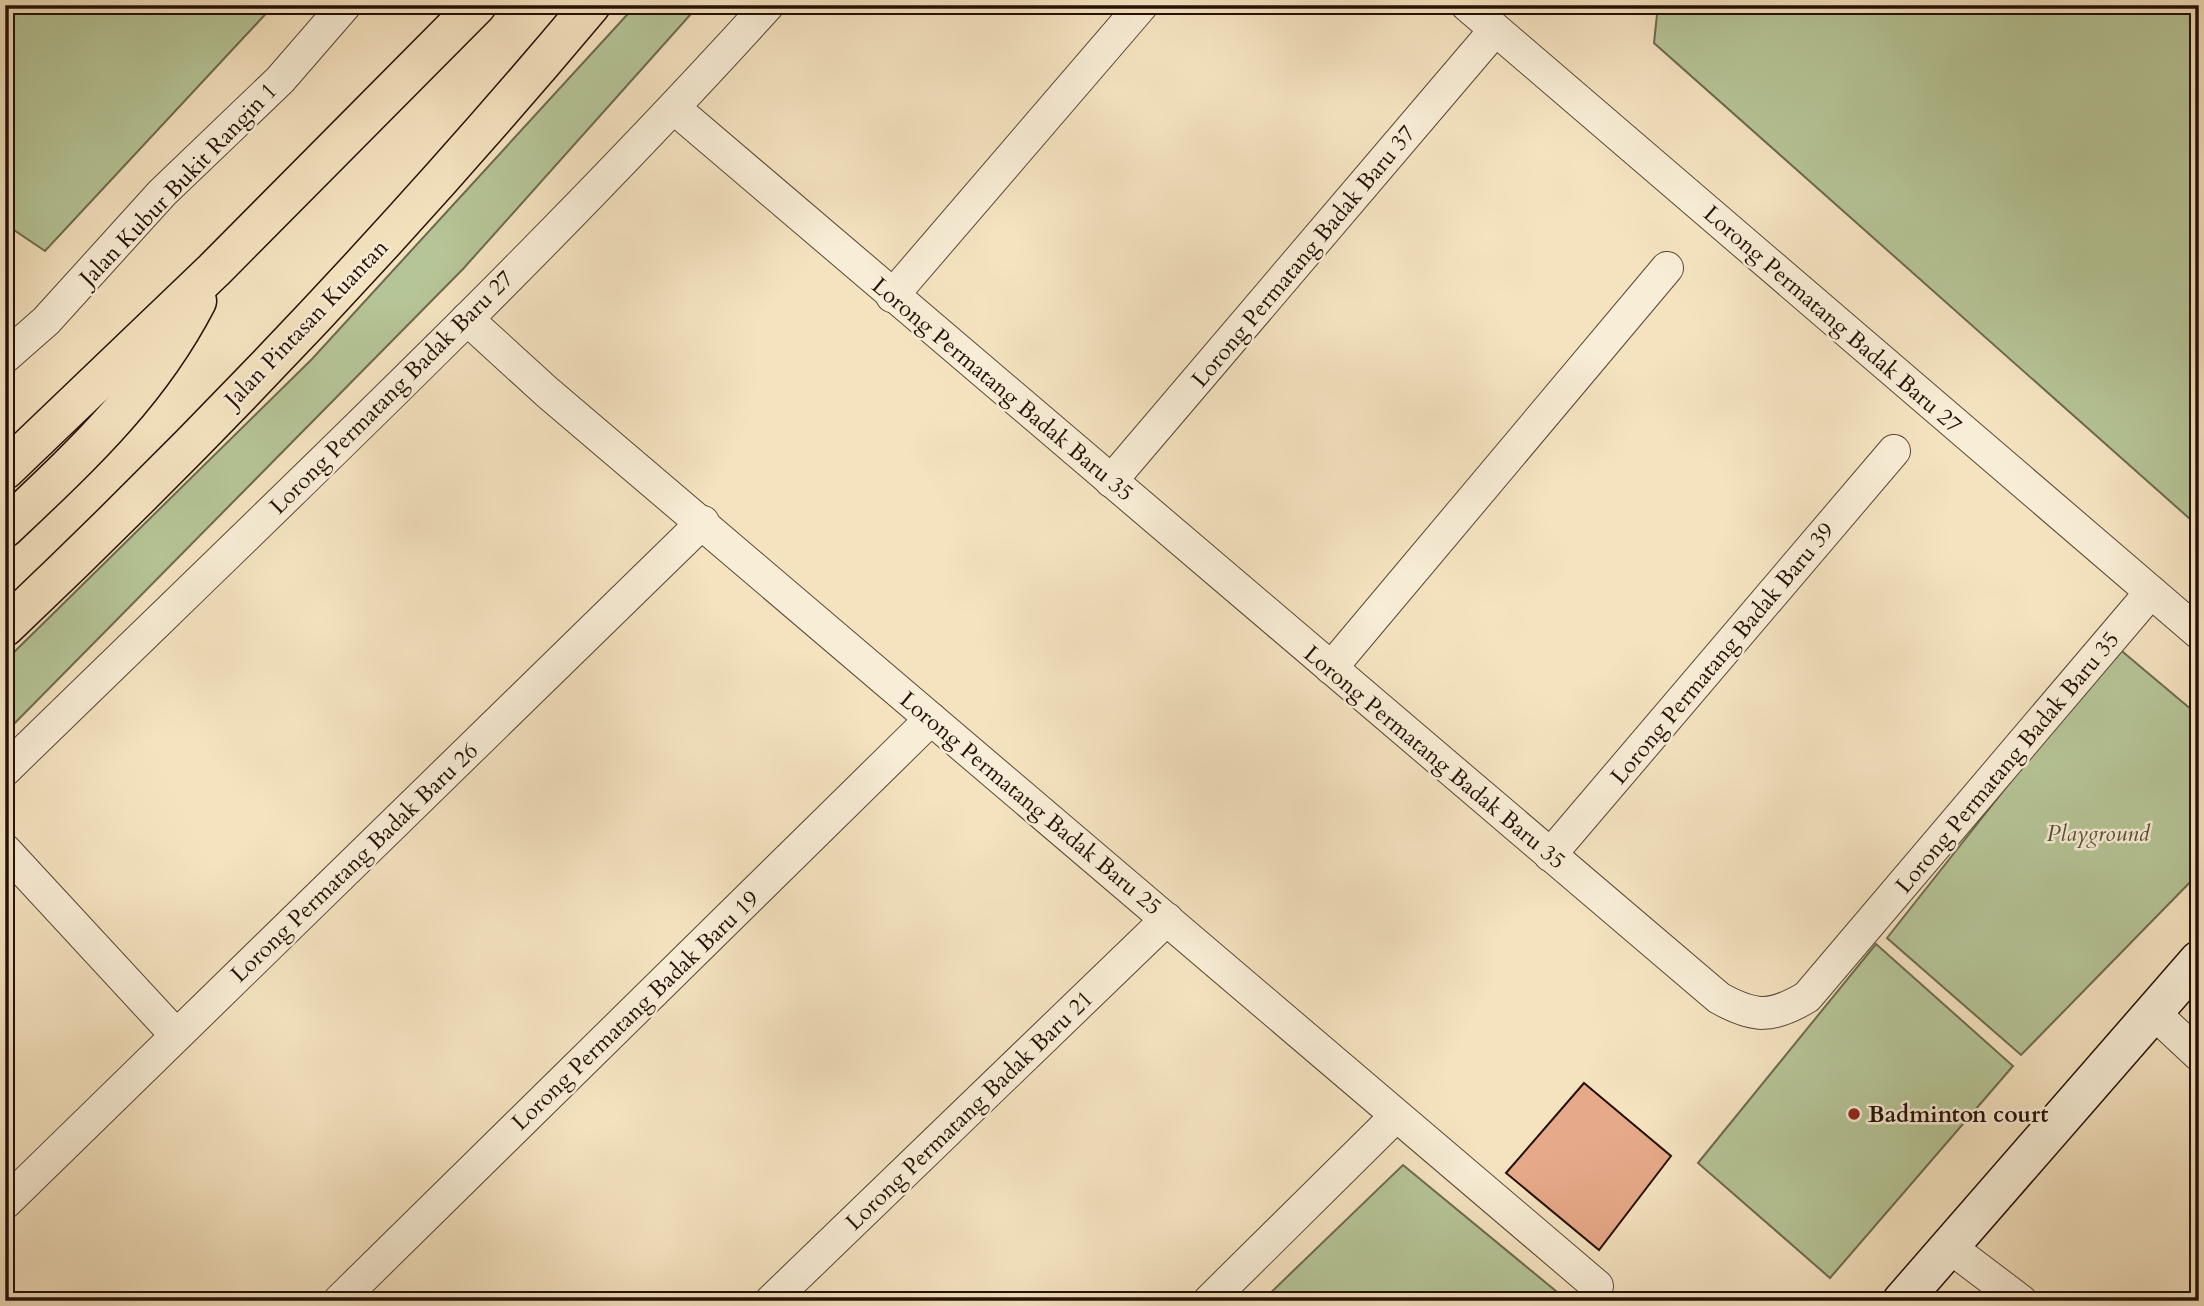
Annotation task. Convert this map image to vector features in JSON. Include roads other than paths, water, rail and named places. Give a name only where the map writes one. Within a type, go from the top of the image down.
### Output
[{"type":"highway","points":[[9,464],[214,270],[477,5]]},
{"type":"highway","name":"Jalan Pintasan Kuantan","points":[[5,627],[256,377],[374,253],[506,107],[591,5]]},
{"type":"highway","points":[[5,528],[99,439],[138,393],[174,345],[214,270]]},
{"type":"street","name":"Jalan Kubur Bukit Rangin 1","points":[[5,357],[46,321],[162,193],[280,79],[345,5]]},
{"type":"street","name":"Lorong Permatang Badak Baru 27","points":[[5,770],[467,319],[674,108],[768,5]]},
{"type":"street","points":[[892,296],[1142,5]]},
{"type":"street","name":"Lorong Permatang Badak Baru 27","points":[[1467,5],[2199,633]]},
{"type":"street","name":"Lorong Permatang Badak Baru 37","points":[[1111,481],[1495,30]]},
{"type":"street","name":"Lorong Permatang Badak Baru 35","points":[[674,108],[1550,855],[1719,998],[1740,1010],[1765,1014],[1787,1009],[1807,997],[2151,592]]},
{"type":"street","points":[[1331,668],[1667,268]]},
{"type":"street","name":"Lorong Permatang Badak Baru 25","points":[[467,319],[547,392],[703,522],[1395,1117],[1597,1286]]},
{"type":"street","name":"Lorong Permatang Badak Baru 39","points":[[1550,855],[1894,451]]},
{"type":"street","name":"Lorong Permatang Badak Baru 26","points":[[5,1203],[703,522]]},
{"type":"street","name":"Lorong Permatang Badak Baru 19","points":[[339,1301],[931,719]]},
{"type":"street","points":[[5,850],[176,1035]]},
{"type":"street","name":"Lorong Permatang Badak Baru 21","points":[[773,1300],[1167,919]]},
{"type":"street","points":[[1902,1301],[1951,1248],[2199,960]]},
{"type":"street","points":[[2154,1013],[2199,1055]]},
{"type":"street","points":[[1209,1301],[1395,1117]]},
{"type":"street","points":[[1951,1248],[2021,1301]]},
{"type":"place","name":"Badminton court","points":[[1854,1114]]},
{"type":"park label","name":"Playground","points":[[2098,833]]}]
